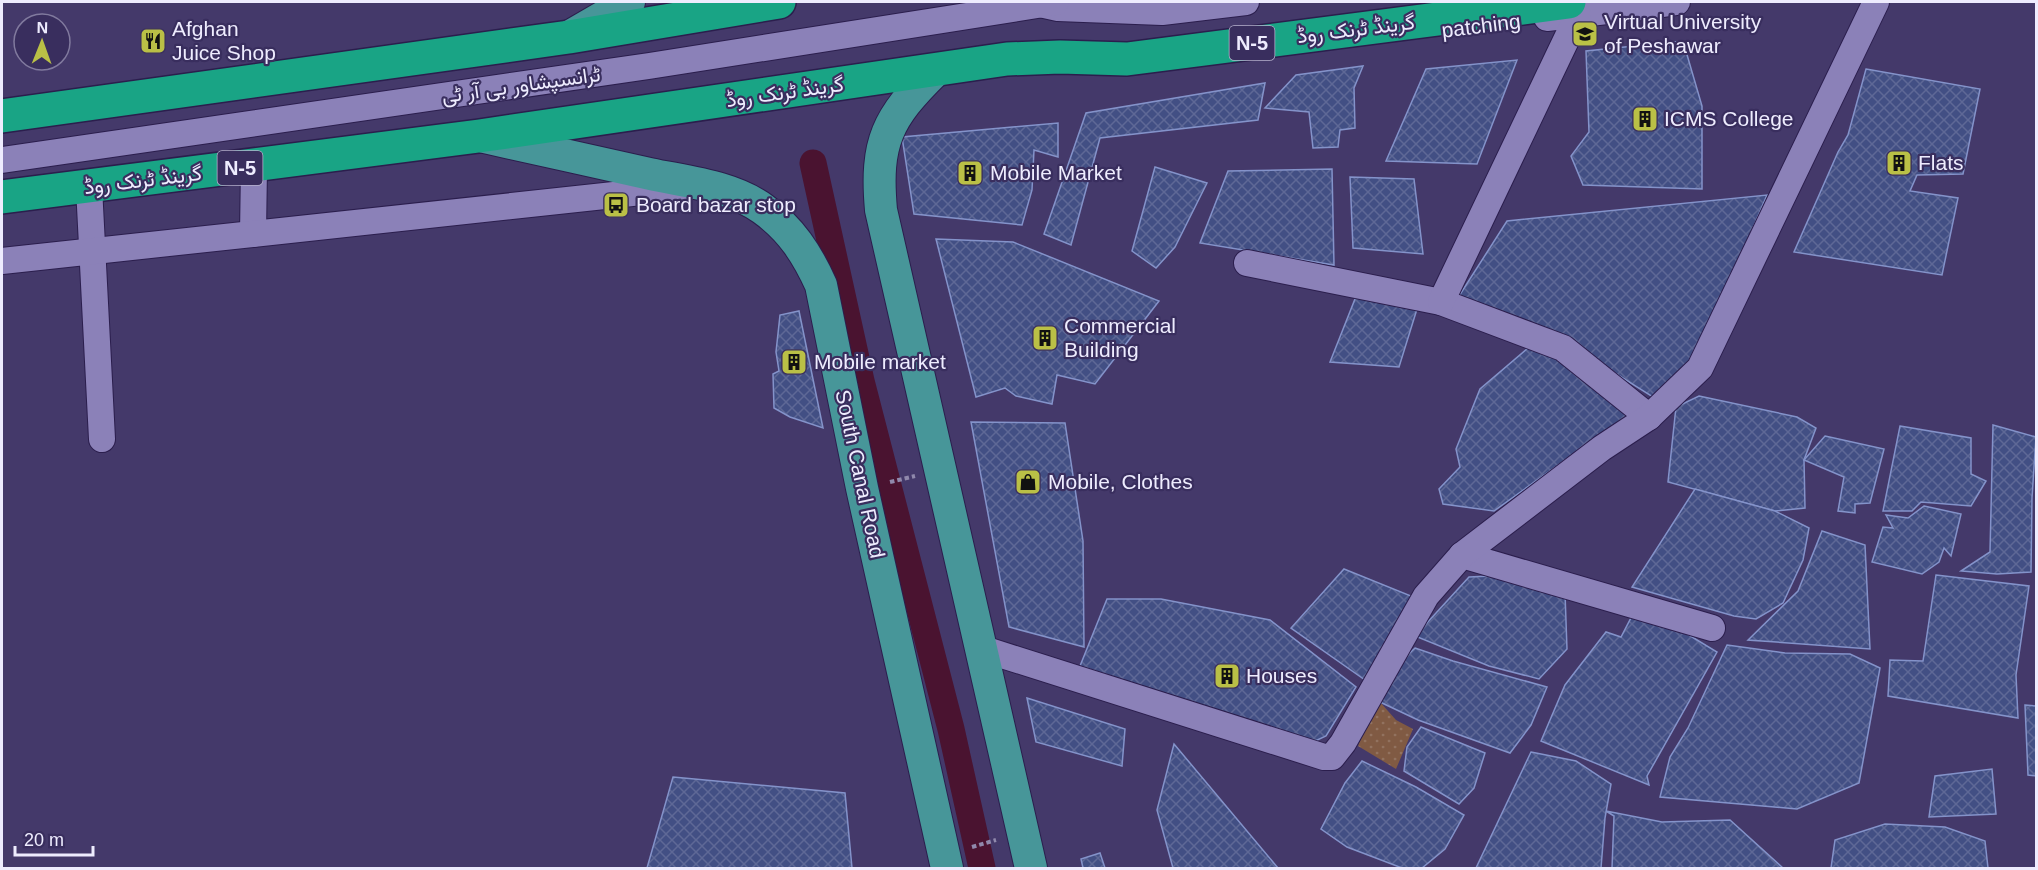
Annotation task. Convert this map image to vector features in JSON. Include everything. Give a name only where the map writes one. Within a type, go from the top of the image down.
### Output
[{"type":"highway","points":[[2,116],[569,37],[779,2]]},
{"type":"highway","name":"گرینڈ ٹرنک روڈ","points":[[2,197],[479,136],[863,81],[921,85],[1007,59],[1059,57],[1127,59],[1573,8]]},
{"type":"main road","points":[[569,37],[629,2]]},
{"type":"main road","points":[[921,85],[887,130],[879,158],[881,210],[942,469],[980,648],[1031,868]]},
{"type":"main road","name":"South Canal Road","points":[[479,136],[740,196],[785,226],[808,257],[821,285],[862,488],[956,859]]},
{"type":"street","name":"ٹرانسپشاور بی آر ٹی","points":[[2,160],[649,66],[1048,3],[1058,8],[1162,12],[1246,2]]},
{"type":"street","name":"patching","points":[[1130,68],[1573,8],[1677,2]]},
{"type":"street","points":[[980,648],[1324,757],[1332,757],[1343,743],[1426,596],[1462,555],[1602,448],[1649,417],[1700,368],[1876,2]]},
{"type":"street","points":[[1441,302],[1573,8]]},
{"type":"street","points":[[253,234],[254,166]]},
{"type":"street","points":[[2,261],[704,186]]},
{"type":"street","points":[[89,187],[102,440]]},
{"type":"street","points":[[1247,262],[1441,302],[1563,348],[1649,417]]},
{"type":"street","points":[[1462,555],[1712,628]]},
{"type":"path","points":[[885,483],[916,476]]},
{"type":"path","points":[[956,859],[996,840]]},
{"type":"shaded area","points":[[1380,702],[1396,720],[1413,729],[1396,769],[1358,746],[1371,709]]},
{"type":"building","name":"ICMS College","points":[[1683,41],[1702,106],[1702,189],[1583,185],[1571,156],[1589,132],[1586,51]]},
{"type":"building","points":[[1517,60],[1477,164],[1386,161],[1426,69]]},
{"type":"building","points":[[1363,66],[1354,88],[1355,128],[1340,130],[1338,147],[1313,148],[1309,112],[1265,108],[1296,75]]},
{"type":"building","name":"Flats","points":[[1866,69],[1980,89],[1963,174],[1917,175],[1910,191],[1958,198],[1942,275],[1794,252],[1838,152],[1848,135]]},
{"type":"building","points":[[1265,83],[1258,120],[1100,138],[1071,245],[1044,234],[1086,113]]},
{"type":"building","name":"Mobile Market","points":[[1058,123],[1058,157],[1034,150],[1032,190],[1022,225],[914,214],[902,137]]},
{"type":"building","points":[[1155,167],[1207,183],[1175,247],[1156,268],[1132,251]]},
{"type":"building","points":[[1332,169],[1334,265],[1200,243],[1228,171]]},
{"type":"building","points":[[1350,177],[1414,179],[1423,254],[1353,248]]},
{"type":"building","points":[[1767,195],[1687,382],[1656,399],[1599,363],[1459,296],[1507,221]]},
{"type":"building","name":"Commercial Building","points":[[936,239],[1013,242],[1159,301],[1095,384],[1057,375],[1052,404],[1016,396],[1005,388],[976,397]]},
{"type":"building","points":[[1357,294],[1417,309],[1399,367],[1330,362]]},
{"type":"building","name":"Mobile market","points":[[799,311],[823,428],[790,417],[774,408],[773,374],[779,371],[776,352],[780,315]]},
{"type":"building","points":[[1528,348],[1572,355],[1638,408],[1494,511],[1443,504],[1439,489],[1460,467],[1456,449],[1480,389]]},
{"type":"building","points":[[1699,396],[1797,417],[1816,428],[1804,460],[1805,508],[1775,511],[1668,482],[1676,407]]},
{"type":"building","name":"Mobile, Clothes","points":[[971,422],[1065,423],[1083,541],[1084,647],[1009,627]]},
{"type":"building","points":[[1993,425],[2036,437],[2031,572],[1997,574],[1961,571],[1990,552]]},
{"type":"building","points":[[1900,426],[1971,438],[1971,474],[1986,481],[1971,506],[1921,502],[1912,511],[1883,511]]},
{"type":"building","points":[[1825,436],[1884,449],[1870,503],[1855,504],[1855,513],[1838,511],[1844,477],[1804,460]]},
{"type":"building","points":[[1695,489],[1775,511],[1809,528],[1803,560],[1783,603],[1756,619],[1734,616],[1632,587]]},
{"type":"building","points":[[1924,506],[1961,514],[1951,556],[1944,548],[1939,562],[1922,574],[1872,562],[1883,527],[1893,528],[1886,515],[1908,518]]},
{"type":"building","points":[[1822,531],[1865,545],[1870,649],[1748,640],[1798,591]]},
{"type":"building","points":[[1344,569],[1416,598],[1365,680],[1291,628]]},
{"type":"building","points":[[1512,575],[1565,593],[1567,649],[1539,679],[1489,666],[1415,636],[1469,577]]},
{"type":"building","points":[[1936,575],[2029,586],[2016,675],[2018,718],[1888,696],[1890,660],[1923,661]]},
{"type":"building","name":"Houses","points":[[1107,599],[1161,599],[1270,620],[1356,687],[1326,736],[1311,743],[1080,666]]},
{"type":"building","points":[[1633,614],[1674,626],[1717,652],[1647,776],[1649,785],[1541,741],[1565,685],[1606,632],[1621,637]]},
{"type":"building","points":[[1727,645],[1785,653],[1850,654],[1880,668],[1859,783],[1797,809],[1660,797],[1670,757],[1688,728]]},
{"type":"building","points":[[1415,648],[1547,687],[1531,725],[1510,753],[1418,720],[1380,702],[1392,670]]},
{"type":"building","points":[[1027,698],[1125,729],[1122,766],[1036,742]]},
{"type":"building","points":[[2025,705],[2036,706],[2036,776],[2028,775]]},
{"type":"building","points":[[1421,727],[1485,753],[1474,788],[1459,804],[1404,771],[1407,747]]},
{"type":"building","points":[[1174,744],[1278,868],[1173,868],[1157,810]]},
{"type":"building","points":[[1531,752],[1576,761],[1611,784],[1605,818],[1601,868],[1476,868]]},
{"type":"building","points":[[1362,761],[1416,787],[1464,815],[1445,849],[1422,868],[1402,868],[1347,847],[1321,829],[1345,783]]},
{"type":"building","points":[[1992,769],[1996,814],[1929,817],[1935,776]]},
{"type":"building","points":[[673,777],[845,793],[852,868],[647,868]]},
{"type":"building","points":[[1606,811],[1662,822],[1730,820],[1783,868],[1612,868],[1614,816]]},
{"type":"building","points":[[1885,824],[1945,827],[1985,841],[1988,868],[1831,868],[1835,840]]},
{"type":"building","points":[[1100,853],[1105,868],[1083,868],[1081,859]]},
{"type":"waterway","points":[[813,163],[861,381],[951,729],[982,868]]},
{"type":"place","name":"Virtual University of Peshawar","points":[[1585,34]]},
{"type":"place","name":"Afghan Juice Shop","points":[[153,41]]},
{"type":"place","name":"ICMS College","points":[[1645,119]]},
{"type":"place","name":"Flats","points":[[1899,163]]},
{"type":"place","name":"Mobile Market","points":[[970,173]]},
{"type":"place","name":"Board bazar stop","points":[[616,205]]},
{"type":"place","name":"Commercial Building","points":[[1045,338]]},
{"type":"place","name":"Mobile market","points":[[794,362]]},
{"type":"place","name":"Mobile, Clothes","points":[[1028,482]]},
{"type":"place","name":"Houses","points":[[1227,676]]}]
